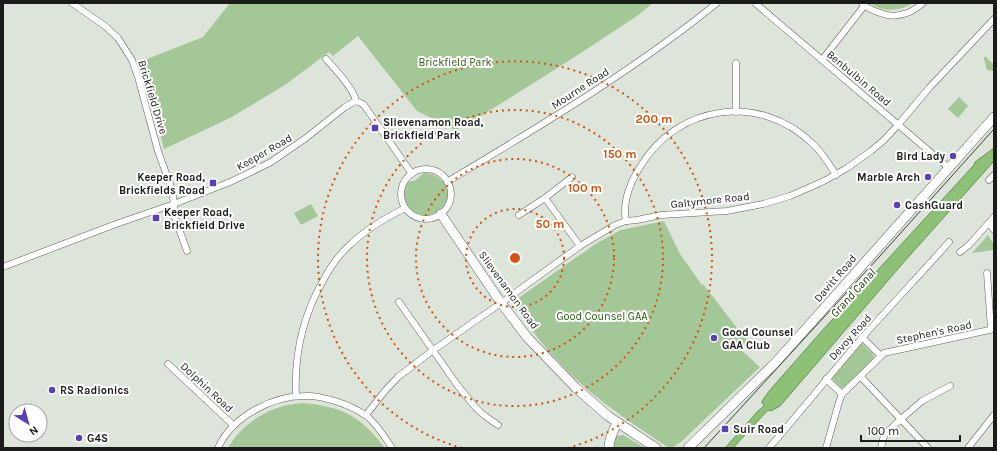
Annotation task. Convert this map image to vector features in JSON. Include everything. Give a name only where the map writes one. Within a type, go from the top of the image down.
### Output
[{"type":"main road","name":"Davitt Road","points":[[688,448],[776,362],[994,117]]},
{"type":"main road","name":"Slievenamon Road","points":[[440,214],[501,303],[527,337],[576,388],[608,416],[656,448]]},
{"type":"main road","points":[[609,448],[611,436],[618,423]]},
{"type":"street","name":"Brickfield Drive","points":[[72,3],[105,26],[118,38],[132,60],[158,151],[172,190],[174,204]]},
{"type":"street","name":"Mourne Road","points":[[447,182],[639,62],[717,3]]},
{"type":"street","name":"Benbulbin Road","points":[[755,3],[949,168]]},
{"type":"street","points":[[822,60],[863,4],[884,15],[893,16],[916,9],[923,3]]},
{"type":"street","name":"Galtymore Road","points":[[366,415],[398,376],[580,246],[615,225],[626,221],[666,215],[733,210],[763,204],[802,190],[836,175],[856,162],[884,140],[929,88],[994,19]]},
{"type":"street","points":[[326,59],[354,94],[356,101],[364,105],[412,174]]},
{"type":"street","points":[[736,63],[736,112]]},
{"type":"street","name":"Keeper Road","points":[[3,267],[230,182],[271,162],[306,138],[345,107],[356,101]]},
{"type":"street","points":[[626,221],[624,209],[628,192],[641,165],[655,146],[681,126],[696,118],[723,112],[760,114],[775,119],[792,128],[806,138],[818,150],[836,175]]},
{"type":"street","points":[[423,170],[434,171],[447,182],[451,192],[448,207],[436,217],[424,219],[413,216],[405,208],[401,198],[401,192],[405,182],[412,174],[423,170]]},
{"type":"street","points":[[989,180],[994,175]]},
{"type":"street","points":[[519,215],[545,198],[572,177]]},
{"type":"street","points":[[545,198],[580,246]]},
{"type":"street","points":[[174,204],[174,215],[187,251]]},
{"type":"street","points":[[296,396],[296,365],[302,330],[313,298],[329,270],[351,243],[386,218],[405,208]]},
{"type":"street","points":[[960,252],[969,245],[994,217]]},
{"type":"street","points":[[989,223],[994,230]]},
{"type":"street","name":"Devoy Road","points":[[769,448],[862,337],[949,242]]},
{"type":"street","name":"Stephen's Road","points":[[842,394],[884,353],[993,329],[987,273]]},
{"type":"street","points":[[398,302],[458,386],[476,408],[498,425]]},
{"type":"street","points":[[862,337],[881,356]]},
{"type":"street","name":"Dolphin Road","points":[[168,364],[233,425]]},
{"type":"street","points":[[861,377],[928,448]]},
{"type":"street","points":[[826,379],[842,394],[826,448]]},
{"type":"street","points":[[881,448],[883,437],[901,419],[922,401],[950,386]]},
{"type":"street","name":"Dolphin Road","points":[[218,448],[221,440],[233,425],[251,411],[274,401],[296,396],[318,397],[345,405],[366,415],[385,436],[392,448]]},
{"type":"street","points":[[968,448],[994,415]]},
{"type":"green space","name":"Brickfield Park","points":[[230,3],[653,3],[637,16],[570,60],[465,126],[455,130],[417,111],[358,36],[333,56],[329,52],[285,85],[230,118],[164,149],[142,61],[203,37]]},
{"type":"green space","points":[[870,3],[914,3],[903,8],[886,10]]},
{"type":"green space","points":[[984,57],[986,57],[994,65],[994,71],[987,70]]},
{"type":"green space","points":[[959,97],[968,106],[958,118],[948,109]]},
{"type":"green space","points":[[426,173],[435,175],[442,181],[446,186],[448,195],[442,209],[436,213],[420,215],[413,212],[407,205],[405,191],[408,182],[416,180],[422,174]]},
{"type":"green space","points":[[311,204],[318,216],[301,225],[294,213]]},
{"type":"green space","name":"Good Counsel GAA","points":[[664,221],[680,254],[702,285],[703,284],[748,342],[741,350],[760,367],[682,441],[672,448],[669,448],[611,408],[589,390],[553,356],[516,310],[517,299],[597,243],[621,230]]},
{"type":"green space","points":[[988,235],[994,245],[994,250],[972,253]]},
{"type":"green space","points":[[861,344],[863,344],[873,354],[874,357],[872,362],[845,389],[841,388],[831,378]]},
{"type":"green space","points":[[303,403],[330,407],[350,415],[367,428],[385,448],[228,448],[245,427],[260,416],[276,408]]},
{"type":"green space","points":[[623,435],[645,448],[612,448],[614,438]]},
{"type":"shaded area","points":[[994,148],[994,161],[903,263],[780,406],[771,411],[767,411],[733,448],[725,448],[763,407],[764,405],[762,401],[770,390],[821,332],[974,165],[975,162]]},
{"type":"tram line","points":[[704,448],[994,129]]},
{"type":"place","name":"Slievenamon Road, Brickfield Park","points":[[375,128]]},
{"type":"place","name":"Bird Lady","points":[[953,156]]},
{"type":"place","name":"Marble Arch","points":[[928,177]]},
{"type":"place","name":"Keeper Road, Brickfields Road","points":[[213,183]]},
{"type":"place","name":"CashGuard","points":[[897,205]]},
{"type":"place","name":"Keeper Road, Brickfield Drive","points":[[156,218]]},
{"type":"place","name":"Good Counsel GAA Club","points":[[714,338]]},
{"type":"place","name":"RS Radionics","points":[[52,390]]},
{"type":"place","name":"Suir Road","points":[[725,429]]},
{"type":"place","name":"G4S","points":[[79,438]]},
{"type":"water label","name":"Grand Canal","points":[[853,293]]}]
